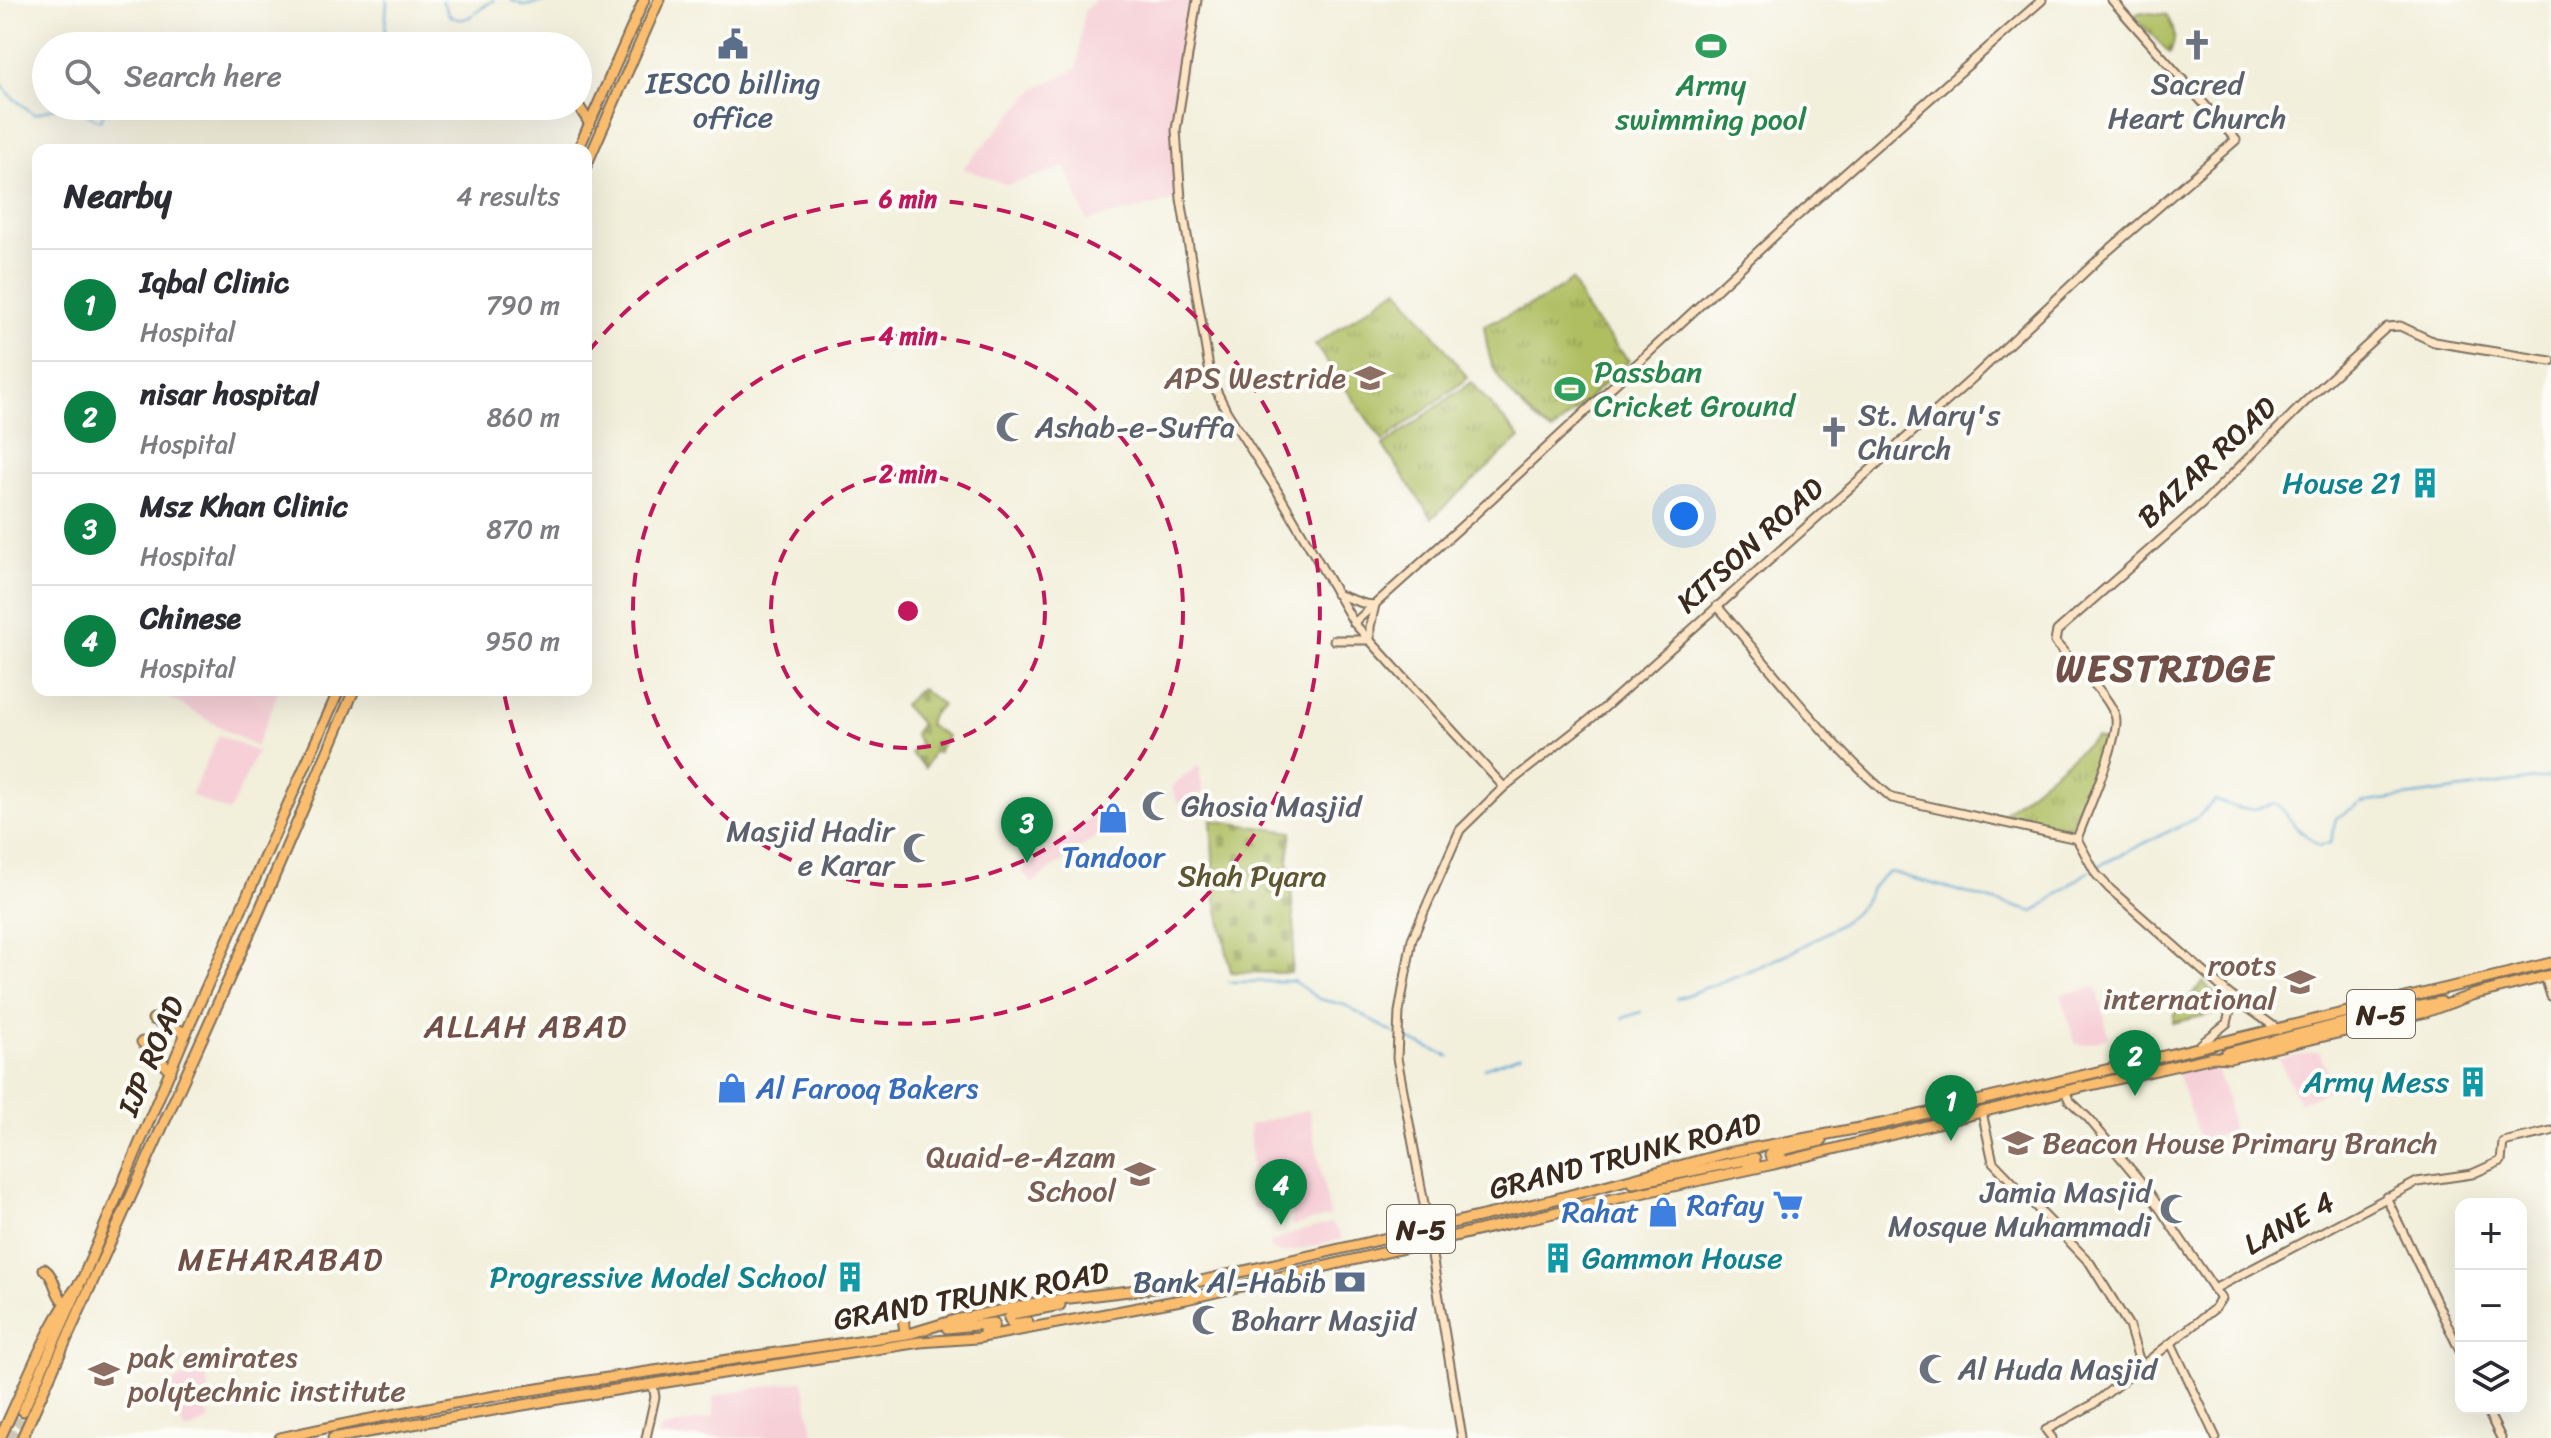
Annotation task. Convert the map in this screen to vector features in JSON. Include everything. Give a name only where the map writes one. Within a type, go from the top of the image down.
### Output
[{"type":"highway","points":[[592,119],[644,0]]},
{"type":"highway","points":[[592,152],[659,0]]},
{"type":"highway","points":[[587,120],[590,124]]},
{"type":"highway","points":[[581,144],[592,120]]},
{"type":"highway","name":"IJP ROAD","points":[[0,1438],[49,1329],[64,1302],[82,1280],[186,1033],[336,696]]},
{"type":"highway","name":"IJP ROAD","points":[[22,1438],[351,696]]},
{"type":"highway","points":[[313,749],[326,755]]},
{"type":"highway","name":"GRAND TRUNK ROAD","points":[[333,1438],[932,1340],[977,1338],[1186,1299],[1848,1146],[2213,1057],[2280,1033],[2551,963]]},
{"type":"highway","name":"GRAND TRUNK ROAD","points":[[280,1438],[472,1401],[909,1334],[1045,1301],[1188,1284],[1579,1193],[1727,1153],[1881,1124],[2196,1047],[2472,995],[2548,976]]},
{"type":"highway","name":"GRAND TRUNK ROAD","points":[[2213,1057],[2230,1058],[2426,1012],[2472,995]]},
{"type":"highway","points":[[153,1019],[186,1033]]},
{"type":"highway","points":[[142,1042],[171,1071]]},
{"type":"highway","points":[[1848,1146],[1774,1160],[1770,1156],[1773,1152],[1881,1124]]},
{"type":"highway","points":[[1579,1193],[1755,1158],[1754,1163],[1727,1174]]},
{"type":"highway","points":[[44,1269],[50,1273],[64,1302]]},
{"type":"highway","points":[[23,1411],[82,1280]]},
{"type":"highway","points":[[1112,1294],[1012,1314],[1009,1320],[1014,1324],[1119,1310]]},
{"type":"highway","points":[[903,1316],[909,1334],[991,1321],[995,1324],[992,1329],[932,1340]]},
{"type":"highway","points":[[545,1389],[540,1393],[517,1397],[516,1401],[552,1400]]},
{"type":"highway","points":[[472,1401],[495,1405],[477,1413]]},
{"type":"street","points":[[1197,0],[1176,130],[1188,245],[1211,380],[1227,412],[1292,515],[1354,623],[1504,787]]},
{"type":"street","points":[[1354,623],[1756,253],[2042,0]]},
{"type":"street","name":"KITSON ROAD","points":[[1425,1209],[1403,1100],[1396,1043],[1412,939],[1460,830],[1504,787],[1603,709],[1974,377],[2103,255],[2236,140],[2112,0]]},
{"type":"street","name":"BAZAR ROAD","points":[[2077,839],[2115,740],[2117,721],[2112,708],[2055,642],[2061,626],[2203,503],[2387,327],[2400,326],[2434,342],[2551,361]]},
{"type":"street","points":[[1336,594],[1375,605]]},
{"type":"street","points":[[1370,640],[1375,605]]},
{"type":"street","points":[[1717,606],[1870,780],[1892,798],[2077,839],[2096,874],[2121,900],[2224,990],[2280,1033]]},
{"type":"street","points":[[1334,640],[1370,640]]},
{"type":"street","points":[[2548,976],[2551,996]]},
{"type":"street","points":[[2196,1047],[2227,1023],[2232,1003],[2224,990]]},
{"type":"street","points":[[2052,1438],[2046,1430],[2092,1405],[2214,1309],[2221,1299],[2146,1188],[2089,1119],[2069,1100],[2065,1091]]},
{"type":"street","points":[[1982,1112],[1993,1162],[2090,1263],[2129,1326],[2141,1366]]},
{"type":"street","name":"LANE 4","points":[[2214,1289],[2417,1182],[2472,1174],[2501,1161],[2503,1142],[2551,1131]]},
{"type":"street","points":[[2386,1197],[2456,1342]]},
{"type":"street","points":[[1411,1232],[1422,1220],[1425,1209],[1437,1220],[1450,1222]]},
{"type":"street","points":[[1430,1243],[1462,1438]]},
{"type":"street","points":[[2171,1343],[2216,1438]]},
{"type":"street","points":[[646,1438],[655,1397],[653,1385]]},
{"type":"street","points":[[2489,1414],[2501,1438]]},
{"type":"shaded area","points":[[1095,0],[1197,0],[1175,130],[1181,199],[1087,221],[1066,167],[1007,185],[963,168],[1035,89],[1077,68],[1084,11]]},
{"type":"shaded area","points":[[166,696],[277,696],[256,747]]},
{"type":"shaded area","points":[[219,735],[257,752],[229,812],[191,795]]},
{"type":"shaded area","points":[[1199,765],[1203,793],[1178,803],[1171,787]]},
{"type":"shaded area","points":[[1103,807],[1116,822],[1032,883],[1021,871]]},
{"type":"shaded area","points":[[2097,987],[2109,1038],[2083,1045],[2075,1043],[2061,994]]},
{"type":"shaded area","points":[[2319,1052],[2334,1088],[2299,1103],[2279,1059]]},
{"type":"shaded area","points":[[2215,1063],[2228,1100],[2231,1132],[2200,1140],[2177,1072]]},
{"type":"shaded area","points":[[1309,1109],[1330,1216],[1292,1226],[1289,1200],[1254,1210],[1249,1125]]},
{"type":"shaded area","points":[[1332,1223],[1343,1239],[1283,1253],[1272,1250],[1269,1244],[1292,1233]]},
{"type":"shaded area","points":[[203,1356],[209,1389],[205,1406],[210,1420],[186,1431],[164,1385],[187,1376],[182,1361]]},
{"type":"shaded area","points":[[803,1380],[814,1438],[658,1438],[660,1429],[713,1417],[713,1396]]},
{"type":"green space","points":[[2141,12],[2166,15],[2174,34],[2170,53],[2133,16]]},
{"type":"green space","points":[[1572,280],[1588,313],[1629,361],[1552,432],[1527,411],[1496,373],[1490,359],[1484,325],[1542,300]]},
{"type":"green space","points":[[1398,288],[1468,378],[1383,441],[1315,345]]},
{"type":"green space","points":[[1471,382],[1520,438],[1432,518],[1383,446]]},
{"type":"green space","points":[[921,688],[942,705],[930,717],[928,725],[947,736],[937,753],[933,752],[925,768],[911,753],[920,744],[914,733],[921,724],[903,705]]},
{"type":"green space","points":[[2096,737],[2104,740],[2070,827],[2004,813]]},
{"type":"green space","name":"Shah Pyara","points":[[1211,820],[1292,832],[1288,859],[1295,933],[1291,973],[1231,972],[1215,895]]},
{"type":"green space","points":[[2203,982],[2222,999],[2221,1012],[2173,1023],[2174,1014]]},
{"type":"waterway","points":[[385,32],[387,0]]},
{"type":"waterway","points":[[442,0],[449,15],[461,19],[494,0]]},
{"type":"waterway","points":[[511,0],[525,6],[551,0]]},
{"type":"waterway","points":[[0,82],[12,97],[32,112]]},
{"type":"waterway","points":[[2096,867],[2198,817],[2215,800],[2244,809],[2276,804],[2298,829],[2319,846],[2330,843],[2336,818],[2361,803],[2551,777]]},
{"type":"waterway","points":[[1676,999],[1766,964],[1809,943],[1856,912],[1878,881],[1890,872],[2034,912],[2090,870]]},
{"type":"waterway","points":[[1229,982],[1293,981],[1319,999],[1345,1005],[1394,1033]]},
{"type":"waterway","points":[[1623,1018],[1641,1012]]},
{"type":"waterway","points":[[1400,1036],[1450,1057]]},
{"type":"waterway","points":[[1484,1068],[1521,1055]]},
{"type":"tunnel","points":[[10,1438],[23,1411]]},
{"type":"place","name":"IESCO billing office","points":[[733,44]]},
{"type":"place","name":"Sacred Heart Church","points":[[2197,45]]},
{"type":"place","name":"Army swimming pool","points":[[1711,46]]},
{"type":"place","name":"APS Westride","points":[[1370,378]]},
{"type":"place","name":"Passban Cricket Ground","points":[[1570,389]]},
{"type":"place","name":"Ashab-e-Suffa","points":[[1011,427]]},
{"type":"place","name":"St. Mary's Church","points":[[1834,432]]},
{"type":"place","name":"House 21","points":[[2425,483]]},
{"type":"place","name":"Ghosia Masjid","points":[[1157,806]]},
{"type":"place","name":"Tandoor","points":[[1113,818]]},
{"type":"place","name":"Masjid Hadir e Karar","points":[[918,848]]},
{"type":"place","name":"Msz Khan Clinic","points":[[1027,863]]},
{"type":"place","name":"roots international","points":[[2300,982]]},
{"type":"place","name":"Army Mess","points":[[2473,1082]]},
{"type":"place","name":"Al Farooq Bakers","points":[[732,1088]]},
{"type":"place","name":"nisar hospital","points":[[2135,1096]]},
{"type":"place","name":"Iqbal Clinic","points":[[1951,1141]]},
{"type":"place","name":"Beacon House Primary Branch","points":[[2018,1143]]},
{"type":"place","name":"Quaid-e-Azam School","points":[[1140,1174]]},
{"type":"place","name":"Rafay","points":[[1788,1205]]},
{"type":"place","name":"Jamia Masjid Mosque Muhammadi","points":[[2175,1209]]},
{"type":"place","name":"Rahat","points":[[1663,1212]]},
{"type":"place","name":"Chinese","points":[[1281,1225]]},
{"type":"place","name":"Gammon House","points":[[1558,1258]]},
{"type":"place","name":"Progressive Model School","points":[[850,1277]]},
{"type":"place","name":"Bank Al-Habib","points":[[1350,1282]]},
{"type":"place","name":"Boharr Masjid","points":[[1207,1320]]},
{"type":"place","name":"Al Huda Masjid","points":[[1934,1369]]},
{"type":"place","name":"pak emirates polytechnic institute","points":[[104,1374]]},
{"type":"district","name":"WESTRIDGE","points":[[2165,668]]},
{"type":"district","name":"ALLAH ABAD","points":[[526,1026]]},
{"type":"district","name":"MEHARABAD","points":[[281,1259]]}]
